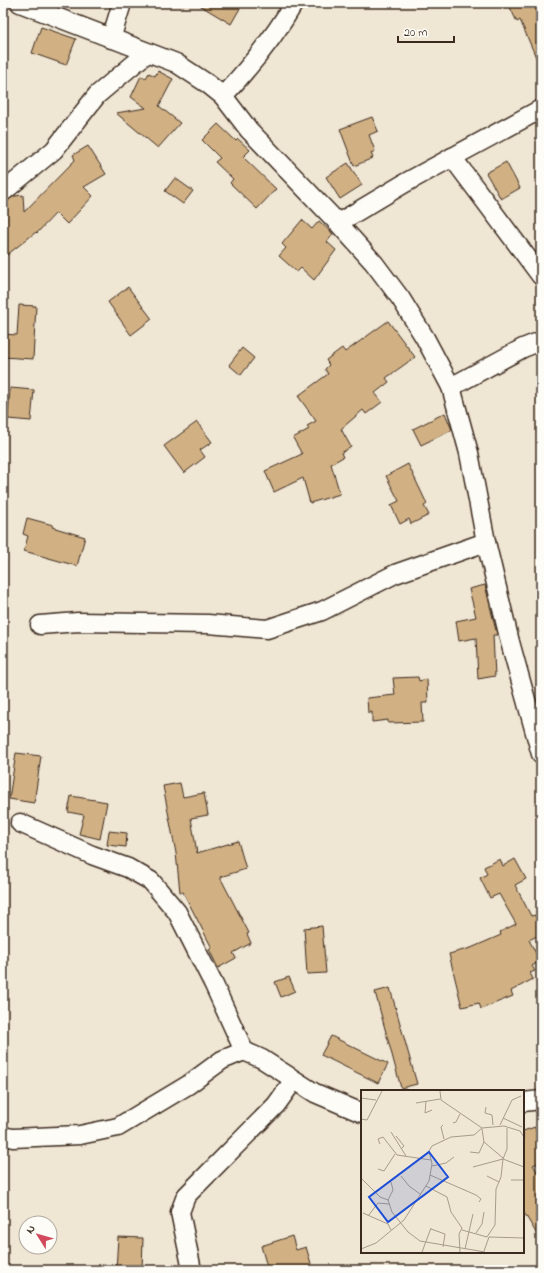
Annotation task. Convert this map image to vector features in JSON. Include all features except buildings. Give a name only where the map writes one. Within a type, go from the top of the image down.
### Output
[{"type":"street","points":[[20,3],[182,66],[208,84],[223,96],[260,141],[374,263],[401,299],[426,338],[451,387],[469,453],[486,542],[510,642],[541,754]]},
{"type":"street","points":[[110,39],[122,3]]},
{"type":"street","points":[[223,96],[258,58],[294,3]]},
{"type":"street","points":[[3,192],[54,150],[97,96],[147,53]]},
{"type":"street","points":[[338,223],[452,157],[541,109]]},
{"type":"street","points":[[452,157],[541,276]]},
{"type":"street","points":[[451,387],[523,348],[541,341]]},
{"type":"street","points":[[40,624],[78,622],[208,624],[267,629],[322,611],[395,574],[486,542]]},
{"type":"street","points":[[20,823],[92,855],[128,868],[151,881],[177,912],[214,985],[244,1051],[262,1059],[315,1093],[361,1113]]},
{"type":"street","points":[[3,1136],[14,1138],[80,1135],[118,1127],[188,1085],[222,1060],[244,1051]]},
{"type":"street","points":[[192,1270],[180,1212],[186,1196],[246,1138],[276,1105],[294,1080]]},
{"type":"street","points":[[524,1102],[541,1100]]}]
